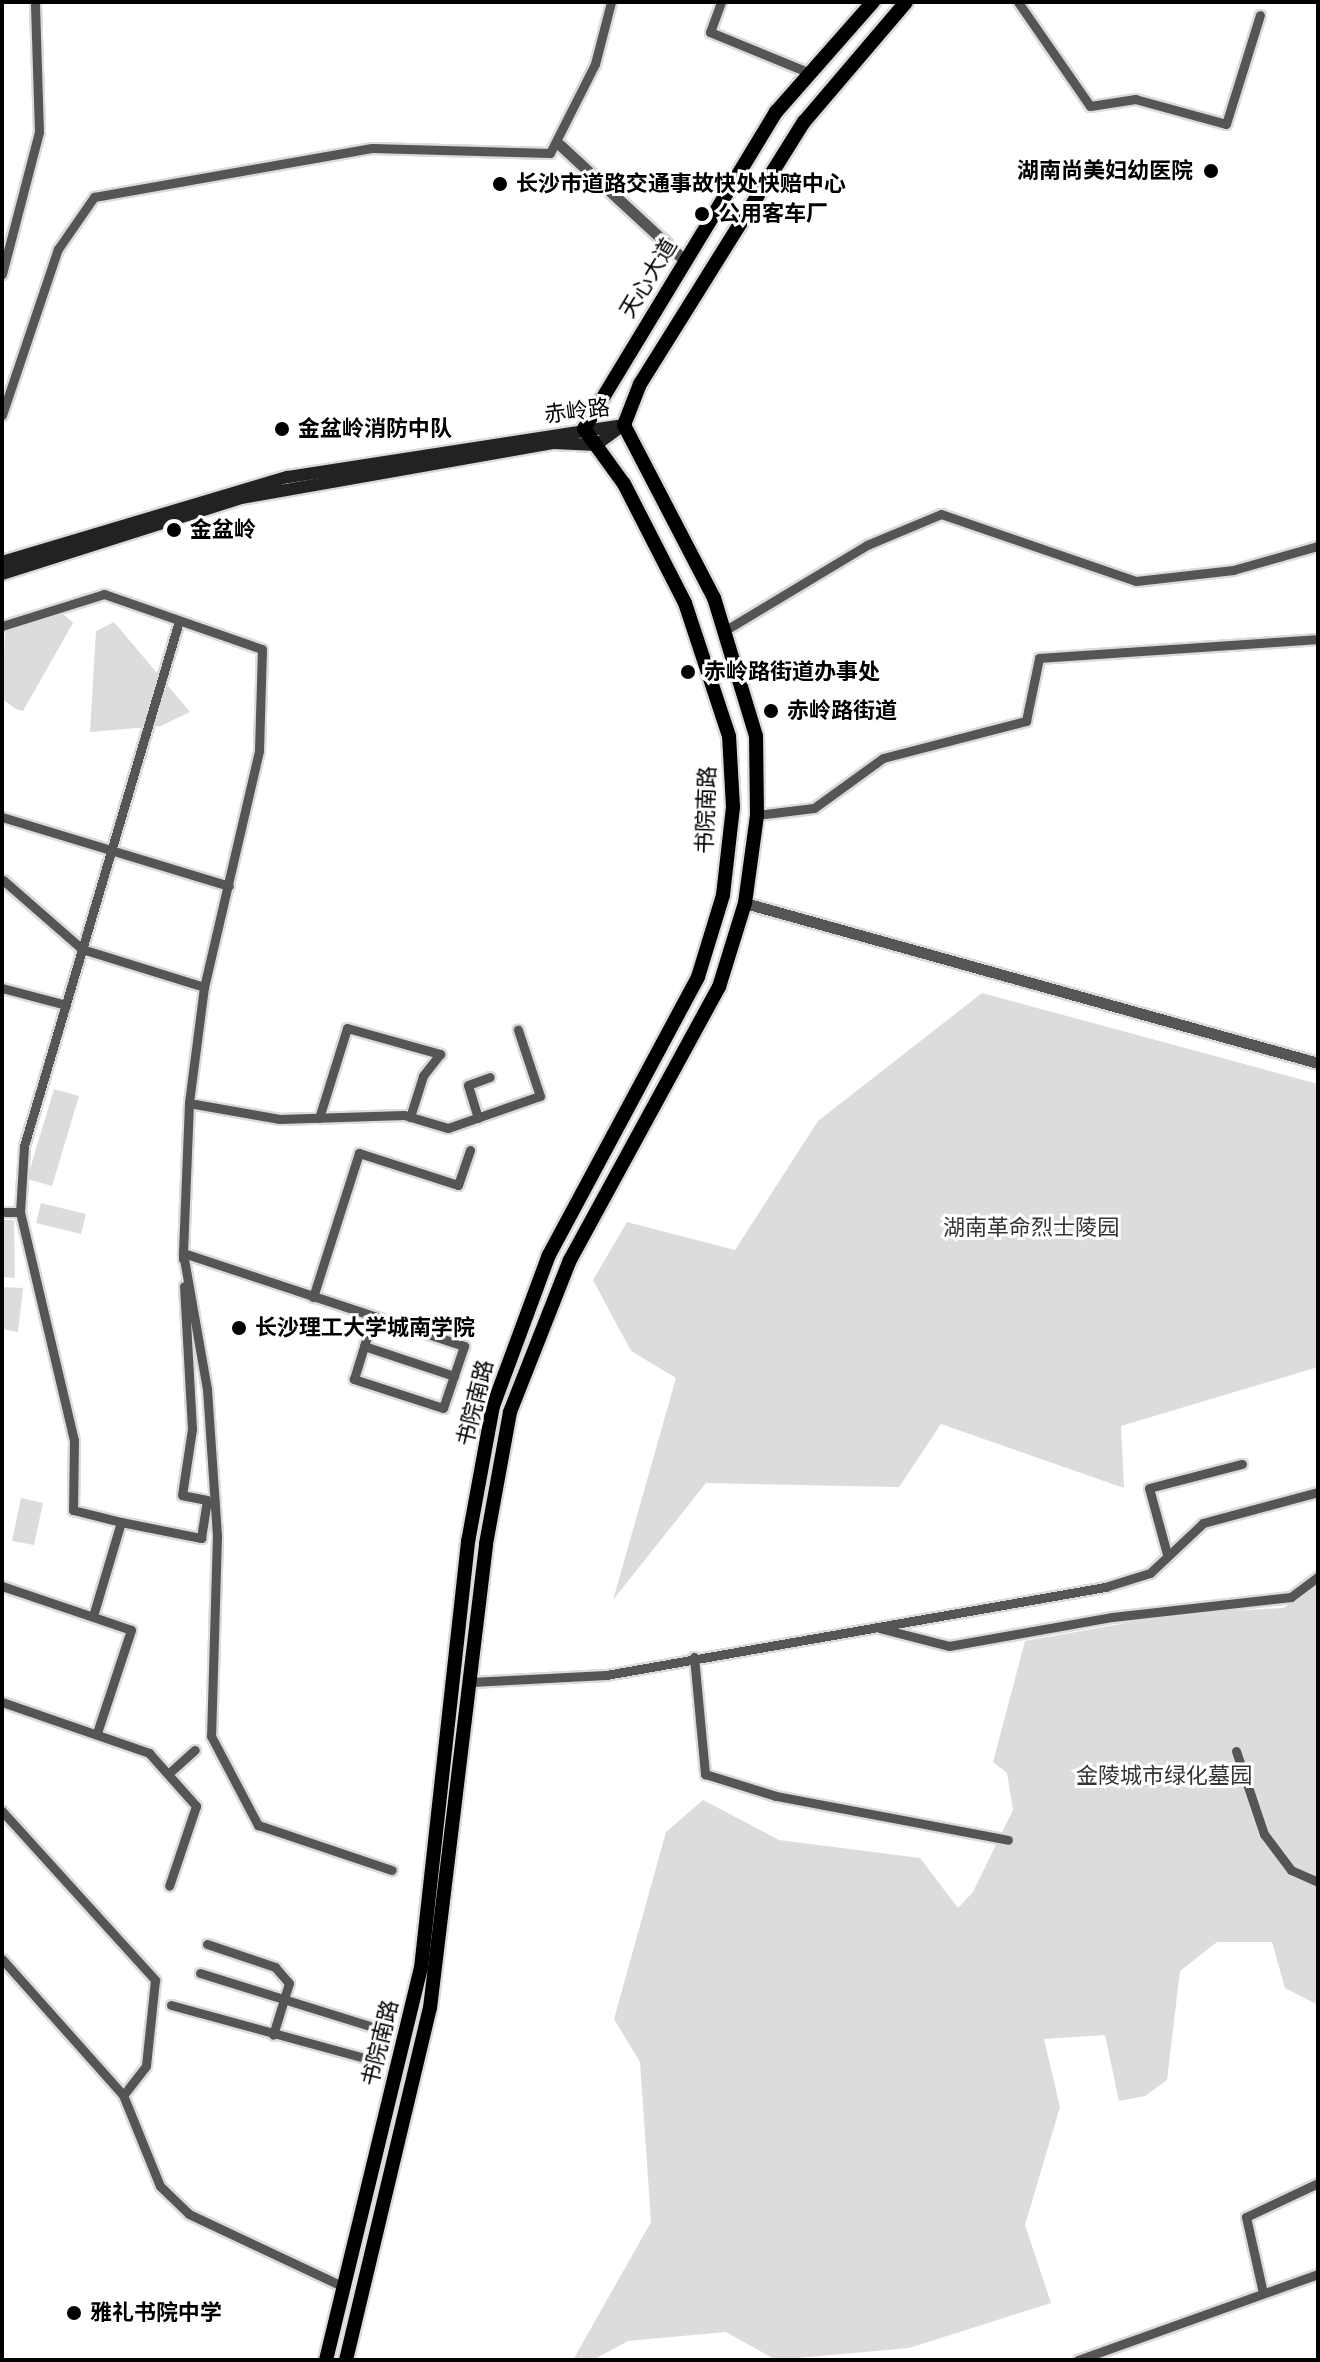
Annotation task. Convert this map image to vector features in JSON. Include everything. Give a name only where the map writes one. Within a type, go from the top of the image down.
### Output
[{"type":"main road","name":"天心大道","points":[[584,429],[776,112],[873,2]]},
{"type":"main road","points":[[624,425],[640,384],[804,122],[906,2]]},
{"type":"main road","name":"赤岭路","points":[[2,562],[288,477],[624,425]]},
{"type":"main road","name":"赤岭路","points":[[2,574],[241,498],[554,443],[596,445],[624,425]]},
{"type":"main road","name":"书院南路","points":[[346,2360],[430,2008],[471,1682],[510,1412],[539,1328],[719,987],[745,903],[757,815],[756,736],[724,631],[624,425]]},
{"type":"main road","name":"书院南路","points":[[326,2360],[421,1968],[468,1542],[493,1406],[549,1255],[698,977],[723,895],[733,807],[729,736],[685,603],[584,429]]},
{"type":"street","points":[[2,274],[39,132],[35,2]]},
{"type":"street","points":[[2,415],[58,249],[94,197],[372,148],[550,153],[560,145],[595,64],[611,2]]},
{"type":"street","points":[[721,2],[710,32],[810,73]]},
{"type":"street","points":[[1018,2],[1090,106],[1135,99],[1226,124],[1260,15]]},
{"type":"street","points":[[560,145],[684,260]]},
{"type":"street","points":[[724,631],[867,545],[941,514],[1136,581],[1233,570],[1318,546]]},
{"type":"street","points":[[2,626],[104,594],[262,649],[259,751],[204,987],[189,1103],[183,1253],[192,1429],[182,1495],[207,1500],[201,1538],[73,1510],[74,1440],[20,1212],[24,1146],[179,621]]},
{"type":"street","points":[[757,815],[814,808],[883,758],[1026,721],[1039,658],[1318,639]]},
{"type":"street","points":[[2,817],[229,886]]},
{"type":"street","points":[[3,880],[82,949],[204,987]]},
{"type":"street","points":[[745,903],[1318,1063]]},
{"type":"street","points":[[2,988],[66,1005]]},
{"type":"street","points":[[319,1118],[347,1028],[440,1054],[423,1076],[410,1117]]},
{"type":"street","points":[[189,1103],[319,1118],[410,1117],[448,1128],[540,1096],[518,1030]]},
{"type":"street","points":[[478,1118],[468,1085],[490,1077]]},
{"type":"street","points":[[313,1297],[359,1153],[458,1185],[470,1150]]},
{"type":"street","points":[[2,1212],[20,1212]]},
{"type":"street","points":[[183,1253],[464,1346],[443,1408],[354,1379],[373,1317]]},
{"type":"street","points":[[183,1253],[207,1389],[217,1536],[211,1736],[258,1825],[392,1870]]},
{"type":"street","points":[[364,1346],[454,1376]]},
{"type":"street","points":[[1167,1554],[1149,1488],[1242,1464]]},
{"type":"street","points":[[471,1682],[606,1675],[694,1657],[1105,1587],[1150,1573],[1203,1523],[1318,1492]]},
{"type":"street","points":[[93,1616],[121,1522]]},
{"type":"street","points":[[877,1627],[949,1646],[1112,1617],[1291,1597],[1318,1577]]},
{"type":"street","points":[[2,1586],[131,1630],[97,1733]]},
{"type":"street","points":[[694,1657],[705,1774],[776,1796],[1008,1840]]},
{"type":"street","points":[[2,1702],[149,1753],[196,1806],[169,1886]]},
{"type":"street","points":[[168,1774],[195,1750]]},
{"type":"street","points":[[1236,1751],[1264,1834],[1291,1870],[1318,1882]]},
{"type":"street","points":[[2,1811],[155,1980],[146,2066],[123,2095]]},
{"type":"street","points":[[207,1944],[275,1967],[289,1983],[273,2035]]},
{"type":"street","points":[[2,1959],[123,2095],[160,2186],[189,2214],[342,2286]]},
{"type":"street","points":[[200,1973],[370,2026]]},
{"type":"street","points":[[171,2005],[379,2062]]},
{"type":"street","points":[[1263,2293],[1246,2217],[1318,2183]]},
{"type":"street","points":[[1078,2360],[1318,2274]]},
{"type":"green space","points":[[61,612],[73,623],[23,711],[16,709],[2,699],[5,631]]},
{"type":"green space","points":[[114,622],[190,712],[161,726],[90,732],[96,631]]},
{"type":"green space","name":"湖南革命烈士陵园","points":[[982,993],[1318,1084],[1318,1367],[1121,1426],[1124,1488],[941,1424],[899,1487],[706,1483],[613,1600],[676,1378],[631,1351],[593,1280],[627,1222],[735,1250],[818,1121]]},
{"type":"green space","points":[[54,1089],[79,1096],[52,1186],[27,1179]]},
{"type":"green space","points":[[41,1203],[86,1214],[81,1234],[36,1223]]},
{"type":"green space","points":[[2,1220],[14,1220],[15,1278],[2,1277]]},
{"type":"green space","points":[[2,1287],[23,1288],[18,1332],[2,1329]]},
{"type":"green space","points":[[21,1498],[43,1503],[34,1545],[12,1541]]},
{"type":"green space","name":"金陵城市绿化墓园","points":[[1318,1587],[1318,2005],[1285,1988],[1272,1942],[1217,1942],[1180,1971],[1167,2080],[1145,2096],[1119,2101],[1105,2035],[1044,2039],[1060,2107],[1025,2225],[1051,2303],[909,2348],[776,2360],[726,2332],[628,2341],[593,2360],[573,2360],[651,2222],[640,2062],[614,2019],[666,1832],[703,1800],[779,1840],[920,1858],[958,1908],[973,1892],[1013,1810],[1007,1773],[993,1762],[1025,1641],[1177,1614],[1283,1608]]},
{"type":"place","name":"湖南尚美妇幼医院","points":[[1211,171]]},
{"type":"place","name":"长沙市道路交通事故快处快赔中心","points":[[500,184]]},
{"type":"place","name":"公用客车厂","points":[[702,214]]},
{"type":"place","name":"金盆岭消防中队","points":[[282,429]]},
{"type":"place","name":"金盆岭","points":[[174,530]]},
{"type":"place","name":"赤岭路街道办事处","points":[[688,672]]},
{"type":"place","name":"赤岭路街道","points":[[771,711]]},
{"type":"place","name":"长沙理工大学城南学院","points":[[239,1328]]},
{"type":"place","name":"雅礼书院中学","points":[[74,2313]]}]
